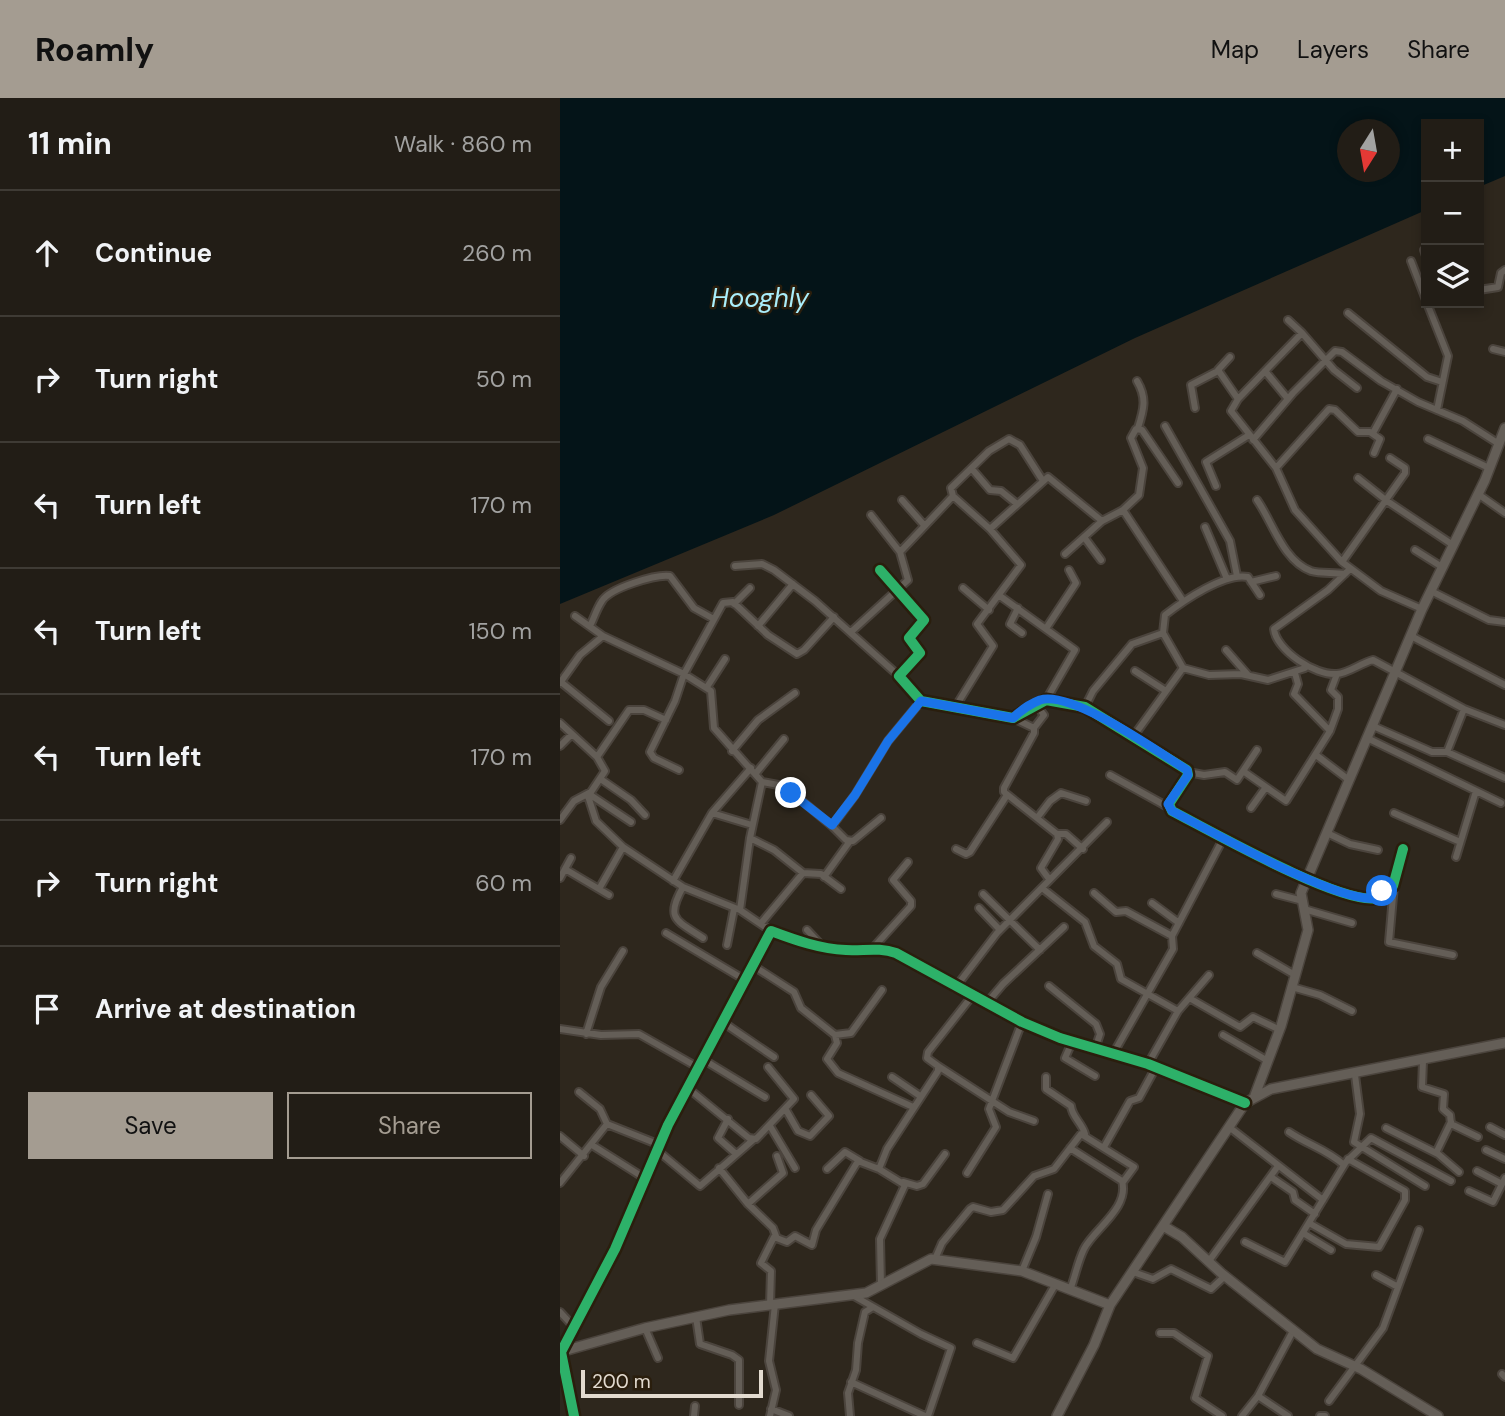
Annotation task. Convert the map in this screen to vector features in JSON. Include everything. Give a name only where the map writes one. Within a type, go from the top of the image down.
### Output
[{"type":"street","points":[[1411,261],[1421,286]]},
{"type":"street","points":[[1484,289],[1500,286],[1501,273],[1505,270]]},
{"type":"street","points":[[1430,308],[1448,356],[1437,410]]},
{"type":"street","points":[[1348,313],[1427,377],[1442,382]]},
{"type":"street","points":[[1288,320],[1357,388]]},
{"type":"street","points":[[1302,333],[1238,399],[1231,411],[1276,468],[1296,510],[1347,571],[1381,591],[1422,609]]},
{"type":"street","points":[[1493,349],[1505,352]]},
{"type":"street","points":[[1216,486],[1206,462],[1251,437],[1335,351],[1342,352],[1397,389],[1463,421],[1499,444]]},
{"type":"street","points":[[1195,408],[1191,385],[1218,371],[1230,358]]},
{"type":"street","points":[[1218,371],[1238,399]]},
{"type":"street","points":[[1265,371],[1288,399]]},
{"type":"street","points":[[1065,554],[1102,521],[1123,510],[1142,488],[1143,468],[1131,438],[1138,428],[1145,405],[1144,393],[1137,381]]},
{"type":"street","points":[[1373,433],[1397,389]]},
{"type":"street","points":[[1276,468],[1329,409],[1335,410],[1358,432],[1373,433],[1380,441],[1374,453]]},
{"type":"street","points":[[1166,426],[1230,541],[1237,576]]},
{"type":"street","points":[[1138,428],[1178,483]]},
{"type":"street","points":[[1255,1095],[1280,1030],[1308,930],[1301,893],[1422,609],[1478,494],[1505,428]]},
{"type":"street","points":[[956,706],[993,646],[993,642],[976,627],[1021,565],[990,529],[953,496],[951,488],[989,452],[1009,439],[1020,445],[1044,481]]},
{"type":"street","points":[[1428,439],[1489,468]]},
{"type":"street","points":[[1342,562],[1387,501],[1405,470],[1390,458]]},
{"type":"street","points":[[972,469],[990,490],[1001,491],[1017,504]]},
{"type":"street","points":[[990,529],[1050,478],[1102,521]]},
{"type":"street","points":[[1358,478],[1387,501],[1454,544]]},
{"type":"street","points":[[1478,494],[1505,513]]},
{"type":"street","points":[[900,552],[953,496]]},
{"type":"street","points":[[902,500],[924,525]]},
{"type":"street","points":[[1257,500],[1272,521],[1276,535],[1304,567],[1314,572],[1347,571]]},
{"type":"street","points":[[1123,510],[1183,601]]},
{"type":"street","points":[[851,632],[908,580],[900,552],[871,515]]},
{"type":"street","points":[[1205,527],[1227,579]]},
{"type":"street","points":[[1084,537],[1101,560]]},
{"type":"street","points":[[1415,550],[1442,568]]},
{"type":"street","points":[[735,566],[768,566],[793,584],[851,632],[899,676],[921,701],[1013,718],[1034,728]]},
{"type":"street","points":[[880,570],[924,620],[909,638],[919,654],[899,676]]},
{"type":"street","points":[[1047,627],[1076,583],[1069,570]]},
{"type":"street","points":[[1347,571],[1274,629],[1276,637],[1305,668],[1337,674],[1370,660],[1465,709],[1505,725]]},
{"type":"street","points":[[590,626],[606,597],[621,588],[662,575],[670,576],[694,608],[712,618]]},
{"type":"street","points":[[1251,582],[1276,576]]},
{"type":"street","points":[[1260,595],[1248,577],[1227,579],[1183,601],[1165,615],[1163,634],[1183,668],[1209,675],[1249,676],[1268,680],[1305,668]]},
{"type":"street","points":[[758,626],[793,584]]},
{"type":"street","points":[[734,604],[750,588]]},
{"type":"street","points":[[963,588],[989,610]]},
{"type":"street","points":[[1431,592],[1489,620],[1505,622]]},
{"type":"street","points":[[1000,596],[1047,627],[1075,650],[1046,700]]},
{"type":"street","points":[[679,770],[651,755],[684,674],[712,618],[725,601],[734,604],[780,644],[799,654],[834,617]]},
{"type":"street","points":[[1018,608],[1010,624],[1022,633]]},
{"type":"street","points":[[575,616],[603,636],[707,687],[712,696],[714,728],[732,751],[762,782],[785,786],[850,841],[857,841],[881,818]]},
{"type":"street","points":[[1085,707],[1093,691],[1132,643],[1163,634]]},
{"type":"street","points":[[603,636],[580,656],[560,683],[608,721]]},
{"type":"street","points":[[1411,636],[1505,685]]},
{"type":"street","points":[[1226,650],[1249,676]]},
{"type":"street","points":[[707,687],[725,659]]},
{"type":"street","points":[[1133,737],[1183,668]]},
{"type":"street","points":[[1135,671],[1166,691]]},
{"type":"street","points":[[1295,673],[1298,684],[1294,694],[1330,731]]},
{"type":"street","points":[[1243,771],[1286,801],[1330,731],[1338,709],[1338,697],[1331,690],[1337,674]]},
{"type":"street","points":[[732,751],[758,720],[795,693]]},
{"type":"street","points":[[1013,718],[1035,703],[1046,700],[1085,707],[1188,772],[1204,775],[1225,772],[1234,780],[1257,750]]},
{"type":"street","points":[[832,825],[855,795],[888,741],[921,701]]},
{"type":"street","points":[[1035,703],[1044,715],[1034,728],[1032,741],[1003,788],[1007,795],[1057,834],[1066,834],[1083,849]]},
{"type":"street","points":[[1447,752],[1465,709]]},
{"type":"street","points":[[597,757],[629,710],[643,710],[666,720]]},
{"type":"street","points":[[560,723],[597,757],[605,771],[602,780],[589,795],[574,802],[560,820]]},
{"type":"street","points":[[1373,726],[1432,752],[1447,752],[1505,778]]},
{"type":"street","points":[[560,746],[572,734]]},
{"type":"street","points":[[1367,738],[1501,803]]},
{"type":"street","points":[[673,881],[712,813],[784,739]]},
{"type":"street","points":[[1316,755],[1349,780]]},
{"type":"street","points":[[1168,807],[1188,772]]},
{"type":"street","points":[[1110,775],[1307,880],[1372,899],[1394,885]]},
{"type":"street","points":[[602,780],[631,800],[645,815]]},
{"type":"street","points":[[727,945],[737,909],[762,782]]},
{"type":"street","points":[[1251,808],[1266,787]]},
{"type":"street","points":[[1456,857],[1458,841],[1476,791]]},
{"type":"street","points":[[1037,818],[1050,801],[1061,793],[1086,801]]},
{"type":"street","points":[[589,795],[631,822]]},
{"type":"street","points":[[589,795],[596,821],[623,847],[682,887],[737,909],[771,930],[843,950],[896,953],[955,988],[1022,1022],[1072,1042],[1152,1066],[1245,1103]]},
{"type":"street","points":[[956,849],[966,854],[970,852],[1007,795]]},
{"type":"street","points":[[712,813],[752,825]]},
{"type":"street","points":[[1394,813],[1458,841]]},
{"type":"street","points":[[955,988],[1000,930],[1107,822]]},
{"type":"street","points":[[1327,833],[1350,844],[1378,850]]},
{"type":"street","points":[[1049,879],[1041,868],[1058,839],[1057,834]]},
{"type":"street","points":[[1113,1054],[1172,950],[1172,936],[1224,837]]},
{"type":"street","points":[[750,838],[774,850],[803,873],[815,872],[841,889]]},
{"type":"street","points":[[824,877],[850,841]]},
{"type":"street","points":[[599,889],[623,847]]},
{"type":"street","points":[[1403,849],[1394,885],[1389,942],[1453,955]]},
{"type":"street","points":[[560,878],[572,858]]},
{"type":"street","points":[[872,950],[911,906],[911,901],[893,880],[908,862]]},
{"type":"street","points":[[565,869],[610,895]]},
{"type":"street","points":[[762,922],[803,873]]},
{"type":"street","points":[[682,887],[673,904],[673,915],[678,922],[703,938]]},
{"type":"street","points":[[1042,888],[1085,922],[1094,946],[1117,964],[1121,979],[1178,1011]]},
{"type":"street","points":[[1094,893],[1116,912],[1126,911],[1172,936]]},
{"type":"street","points":[[982,894],[1040,950]]},
{"type":"street","points":[[1276,894],[1352,923]]},
{"type":"street","points":[[1152,902],[1179,923]]},
{"type":"street","points":[[979,908],[1000,930]]},
{"type":"street","points":[[986,1003],[1064,928]]},
{"type":"street","points":[[574,1416],[560,1352],[615,1249],[659,1148],[771,930]]},
{"type":"street","points":[[807,930],[822,946]]},
{"type":"street","points":[[666,933],[745,979]]},
{"type":"street","points":[[586,1034],[601,987],[623,951]]},
{"type":"street","points":[[1257,953],[1296,975]]},
{"type":"street","points":[[752,965],[794,992],[800,1008],[835,1035],[837,1041],[827,1059],[828,1064],[838,1073],[913,1107]]},
{"type":"street","points":[[1104,1147],[1130,1101],[1139,1098],[1178,1011],[1209,975]]},
{"type":"street","points":[[1049,986],[1096,1024],[1100,1034],[1095,1049]]},
{"type":"street","points":[[1292,987],[1352,1011]]},
{"type":"street","points":[[835,1035],[851,1033],[882,990]]},
{"type":"street","points":[[972,996],[928,1052],[927,1058],[993,1101],[1034,1121]]},
{"type":"street","points":[[1191,999],[1240,1027],[1254,1017],[1280,1030]]},
{"type":"street","points":[[967,1173],[996,1127],[995,1120],[989,1113],[1022,1022]]},
{"type":"street","points":[[724,1023],[774,1057]]},
{"type":"street","points":[[560,1028],[586,1034],[639,1034],[765,1097]]},
{"type":"street","points":[[1223,1035],[1268,1061]]},
{"type":"street","points":[[1072,1042],[1065,1058],[1095,1076]]},
{"type":"street","points":[[1058,1416],[1094,1345],[1110,1305],[1165,1227],[1245,1103],[1255,1095],[1271,1089],[1355,1075],[1505,1044]]},
{"type":"street","points":[[1423,1061],[1422,1087],[1444,1094],[1443,1109],[1450,1115],[1451,1122],[1436,1153]]},
{"type":"street","points":[[879,1169],[887,1149],[938,1071],[938,1066]]},
{"type":"street","points":[[579,1092],[600,1109],[607,1124],[659,1148],[698,1185],[702,1185],[735,1153],[770,1126],[786,1110],[794,1097],[768,1067]]},
{"type":"street","points":[[1355,1075],[1360,1114],[1353,1138],[1358,1147],[1425,1186]]},
{"type":"street","points":[[892,1077],[920,1096]]},
{"type":"street","points":[[1046,1077],[1046,1089],[1071,1106],[1072,1114],[1082,1125],[1085,1134],[1134,1167],[1123,1182],[1116,1209],[1101,1231],[1091,1237],[1083,1251],[1070,1290]]},
{"type":"street","points":[[689,1089],[753,1140]]},
{"type":"street","points":[[786,1110],[797,1131],[810,1136],[829,1116],[811,1095]]},
{"type":"street","points":[[728,1119],[718,1138],[735,1153]]},
{"type":"street","points":[[1451,1122],[1478,1138]]},
{"type":"street","points":[[560,1183],[607,1124]]},
{"type":"street","points":[[770,1126],[795,1168]]},
{"type":"street","points":[[1229,1127],[1323,1200]]},
{"type":"street","points":[[1490,1127],[1505,1135]]},
{"type":"street","points":[[1386,1128],[1436,1153],[1459,1172]]},
{"type":"street","points":[[1289,1132],[1309,1145],[1327,1150],[1405,1191],[1405,1200],[1379,1247],[1346,1244],[1309,1223]]},
{"type":"street","points":[[935,1259],[942,1243],[970,1209],[973,1207],[999,1212],[1034,1176],[1054,1169],[1078,1136],[1085,1134]]},
{"type":"street","points":[[560,1136],[584,1156]]},
{"type":"street","points":[[1245,1242],[1283,1262],[1346,1162],[1358,1147],[1375,1138],[1451,1181]]},
{"type":"street","points":[[592,1145],[646,1179]]},
{"type":"street","points":[[1070,1148],[1123,1182]]},
{"type":"street","points":[[1486,1150],[1505,1159]]},
{"type":"street","points":[[827,1169],[845,1152],[903,1182],[917,1186],[923,1184],[945,1154]]},
{"type":"street","points":[[748,1204],[783,1173],[777,1156]]},
{"type":"street","points":[[719,1168],[748,1204],[773,1228],[776,1236],[787,1242],[795,1236],[812,1245],[816,1230],[855,1163],[860,1161]]},
{"type":"street","points":[[1209,1261],[1278,1166]]},
{"type":"street","points":[[1469,1191],[1492,1202],[1503,1184],[1476,1171]]},
{"type":"street","points":[[1271,1177],[1293,1192],[1295,1200],[1315,1214]]},
{"type":"street","points":[[881,1285],[880,1239],[904,1189],[903,1182]]},
{"type":"street","points":[[1022,1271],[1036,1237],[1048,1194]]},
{"type":"street","points":[[1165,1227],[1317,1349],[1410,1397],[1438,1416]]},
{"type":"street","points":[[1329,1401],[1383,1328],[1419,1230]]},
{"type":"street","points":[[1303,1233],[1331,1250]]},
{"type":"street","points":[[776,1236],[761,1263],[771,1271],[769,1361],[776,1390],[771,1412],[789,1416]]},
{"type":"street","points":[[560,1352],[696,1317],[854,1296],[935,1259],[1022,1271],[1110,1305]]},
{"type":"street","points":[[1133,1272],[1153,1279],[1171,1269],[1204,1287],[1214,1289],[1225,1276]]},
{"type":"street","points":[[1376,1276],[1398,1287]]},
{"type":"street","points":[[976,1343],[1013,1358],[1055,1285]]},
{"type":"street","points":[[851,1382],[926,1416],[951,1348],[854,1296]]},
{"type":"street","points":[[850,1416],[848,1393],[856,1370],[858,1343],[865,1312],[873,1307]]},
{"type":"street","points":[[560,1312],[573,1326]]},
{"type":"street","points":[[696,1317],[700,1344],[736,1356],[739,1360],[739,1405]]},
{"type":"street","points":[[645,1328],[657,1358]]},
{"type":"street","points":[[1242,1416],[1258,1396],[1293,1331]]},
{"type":"street","points":[[1160,1333],[1174,1334],[1208,1356],[1195,1398],[1222,1416]]},
{"type":"street","points":[[1258,1396],[1288,1416]]},
{"type":"street","points":[[694,1416],[695,1406]]},
{"type":"water","name":"Hooghly","points":[[560,98],[1505,98],[1505,176],[1484,185],[1484,119],[1421,119],[1421,212],[1135,338],[774,515],[560,604]]},
{"type":"cycle path","points":[[880,570],[924,620],[909,638],[920,653],[899,676],[921,701],[1013,718],[1046,700],[1085,707],[1187,770],[1188,775],[1169,804],[1172,811],[1244,849],[1335,890],[1359,897],[1376,898],[1382,891],[1393,886],[1403,849]]},
{"type":"cycle path","points":[[574,1416],[561,1352],[615,1249],[668,1125],[771,931],[827,948],[896,953],[1022,1022],[1060,1038],[1148,1064],[1245,1103]]},
{"type":"route","points":[[791,793],[832,825],[855,795],[888,741],[921,701],[1013,718],[1040,700],[1054,700],[1085,707],[1187,770],[1188,775],[1168,804],[1172,811],[1307,880],[1365,898],[1376,898],[1382,891]]}]
